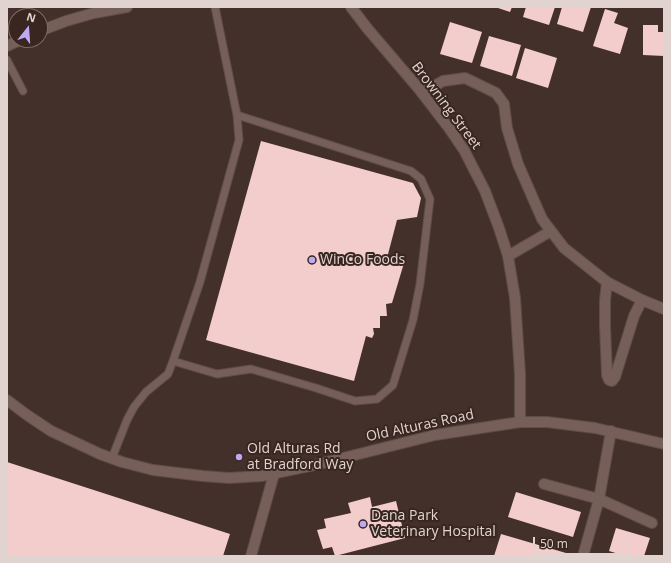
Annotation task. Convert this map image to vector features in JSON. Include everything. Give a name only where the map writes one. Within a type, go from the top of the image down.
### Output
[{"type":"street","points":[[48,28],[94,13],[127,7]]},
{"type":"street","name":"Browning Street","points":[[351,7],[366,28],[422,93],[453,134],[475,170],[499,228],[508,256],[515,298],[520,374],[520,422]]},
{"type":"street","points":[[422,93],[443,81],[465,78],[496,93],[504,104],[507,128],[518,164],[542,219],[550,231],[564,248],[608,282],[642,300],[664,308]]},
{"type":"street","points":[[508,256],[550,231]]},
{"type":"street","points":[[608,282],[605,300],[606,375],[608,380],[612,381],[615,377],[634,316],[642,300]]},
{"type":"street","name":"Old Alturas Road","points":[[7,400],[51,431],[85,448],[112,458],[153,470],[189,475],[229,478],[274,474],[315,466],[435,435],[520,422],[547,422],[611,431],[664,444]]},
{"type":"street","points":[[583,556],[599,499],[611,431]]},
{"type":"street","points":[[251,556],[274,474]]},
{"type":"street","points":[[544,484],[599,499],[652,523]]},
{"type":"lane","points":[[112,458],[124,426],[134,407],[146,392],[168,374],[200,282],[237,145],[239,131],[237,116],[215,7]]},
{"type":"lane","points":[[7,60],[23,91]]},
{"type":"lane","points":[[173,360],[217,374],[251,369],[355,401],[377,399],[393,386],[413,320],[420,284],[430,199],[421,179],[411,171],[237,116]]},
{"type":"building","points":[[495,7],[512,7],[510,12]]},
{"type":"building","points":[[526,7],[555,7],[549,25],[523,17]]},
{"type":"building","points":[[562,7],[591,7],[583,32],[557,24]]},
{"type":"building","points":[[605,9],[618,13],[614,23],[628,28],[620,54],[593,46]]},
{"type":"building","points":[[450,22],[482,32],[472,63],[440,54]]},
{"type":"building","points":[[643,25],[658,25],[658,32],[664,32],[664,56],[643,55]]},
{"type":"building","points":[[489,36],[521,45],[512,76],[480,66]]},
{"type":"building","points":[[525,48],[557,58],[548,88],[516,78]]},
{"type":"building","name":"WinCo Foods","points":[[261,141],[413,183],[421,198],[417,217],[397,220],[387,258],[404,263],[392,303],[386,304],[387,316],[380,316],[380,328],[373,328],[374,334],[372,338],[366,336],[354,381],[206,340]]},
{"type":"building","points":[[7,462],[230,534],[223,556],[7,556]]},
{"type":"building","points":[[516,492],[581,512],[573,537],[508,517]]},
{"type":"building","name":"Dana Park Veterinary Hospital","points":[[370,497],[372,507],[396,501],[405,538],[335,556],[332,547],[323,549],[317,530],[326,528],[324,519],[351,513],[348,503]]},
{"type":"building","points":[[616,528],[650,538],[644,556],[625,556],[609,551]]},
{"type":"building","points":[[501,534],[566,553],[565,556],[494,556]]},
{"type":"place","name":"WinCo Foods","points":[[312,260]]},
{"type":"place","name":"Old Alturas Rd at Bradford Way","points":[[239,457]]},
{"type":"place","name":"Dana Park Veterinary Hospital","points":[[363,524]]}]
